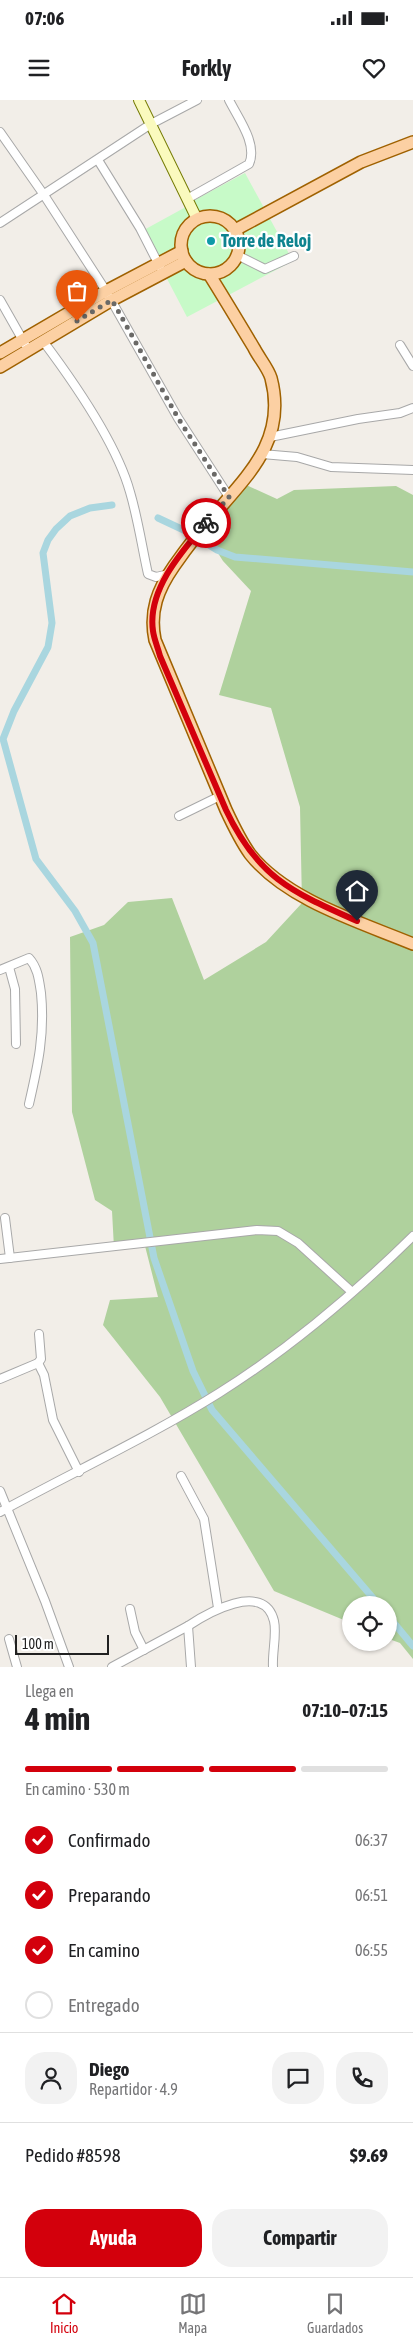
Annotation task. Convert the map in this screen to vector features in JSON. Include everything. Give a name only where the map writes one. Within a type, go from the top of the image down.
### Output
[{"type":"main road","points":[[235,230],[361,162],[413,142]]},
{"type":"main road","points":[[214,216],[230,223],[235,230],[239,246],[237,255],[233,262],[214,273],[196,270],[184,256],[182,236],[186,229],[197,219],[214,216]]},
{"type":"main road","points":[[0,353],[22,339],[184,256]]},
{"type":"main road","points":[[214,273],[222,293],[270,376],[274,397],[274,416],[270,437],[262,454],[243,484],[229,497],[189,544],[169,574],[156,599],[153,616],[155,640],[237,835],[251,855],[291,890],[413,944]]},
{"type":"main road","points":[[0,367],[43,341],[109,296]]},
{"type":"street","points":[[139,100],[197,219]]},
{"type":"street","points":[[0,223],[151,124],[197,100]]},
{"type":"street","points":[[187,199],[249,164],[253,156],[252,145],[229,100]]},
{"type":"street","points":[[0,132],[44,195],[109,296],[178,418],[229,497]]},
{"type":"street","points":[[98,160],[140,228],[161,268]]},
{"type":"street","points":[[237,255],[264,269],[294,256]]},
{"type":"street","points":[[0,300],[29,350]]},
{"type":"street","points":[[43,341],[66,372],[115,455],[130,491],[148,574],[156,577],[169,574]]},
{"type":"street","points":[[400,344],[413,366]]},
{"type":"street","points":[[270,437],[295,434],[348,420],[400,414],[413,408]]},
{"type":"street","points":[[262,454],[297,457],[331,467],[413,470]]},
{"type":"street","points":[[179,816],[220,796]]},
{"type":"street","points":[[0,970],[29,958],[34,963],[39,978],[44,1022],[41,1054],[29,1104]]},
{"type":"street","points":[[9,967],[15,989],[16,1044]]},
{"type":"street","points":[[5,1218],[10,1258]]},
{"type":"street","points":[[0,1259],[184,1237],[257,1230],[278,1231],[298,1243],[352,1292]]},
{"type":"street","points":[[3,1510],[79,1472],[221,1392],[290,1343],[352,1292],[413,1236]]},
{"type":"street","points":[[0,1379],[38,1363],[41,1359],[39,1334]]},
{"type":"street","points":[[38,1363],[44,1376],[53,1420],[79,1472]]},
{"type":"street","points":[[181,1476],[204,1519],[218,1608]]},
{"type":"street","points":[[0,1491],[3,1510],[45,1601],[68,1667]]},
{"type":"street","points":[[112,1667],[218,1608],[242,1601],[253,1602],[268,1611],[274,1620],[273,1667]]},
{"type":"street","points":[[130,1609],[134,1632],[144,1650]]},
{"type":"street","points":[[188,1626],[192,1667]]},
{"type":"street","points":[[9,1639],[16,1667]]},
{"type":"green space","points":[[245,173],[293,261],[187,317],[142,231]]},
{"type":"green space","points":[[244,484],[277,499],[294,490],[396,486],[413,495],[413,1659],[397,1642],[397,1596],[342,1596],[342,1619],[274,1591],[160,1397],[103,1325],[110,1300],[158,1297],[145,1246],[114,1248],[112,1211],[95,1200],[72,1112],[70,937],[104,925],[128,902],[172,898],[204,980],[266,942],[302,903],[300,807],[271,708],[219,695],[251,591],[223,561],[204,531]]},
{"type":"waterway","points":[[112,505],[90,508],[70,516],[56,529],[48,540],[43,553],[52,623],[48,647],[14,711],[3,739],[36,859],[75,911],[93,943],[154,1258],[193,1371],[212,1410],[371,1596]]},
{"type":"waterway","points":[[158,518],[190,533],[217,550],[235,557],[413,572]]},
{"type":"waterway","points":[[397,1627],[413,1646]]},
{"type":"way so far","points":[[77,321],[112,300],[178,418],[229,497],[206,523]]},
{"type":"place","name":"Torre de Reloj","points":[[211,241]]},
{"type":"route","points":[[206,523],[189,544],[163,583],[156,599],[153,630],[160,656],[237,835],[251,855],[265,870],[291,890],[357,921]]}]
